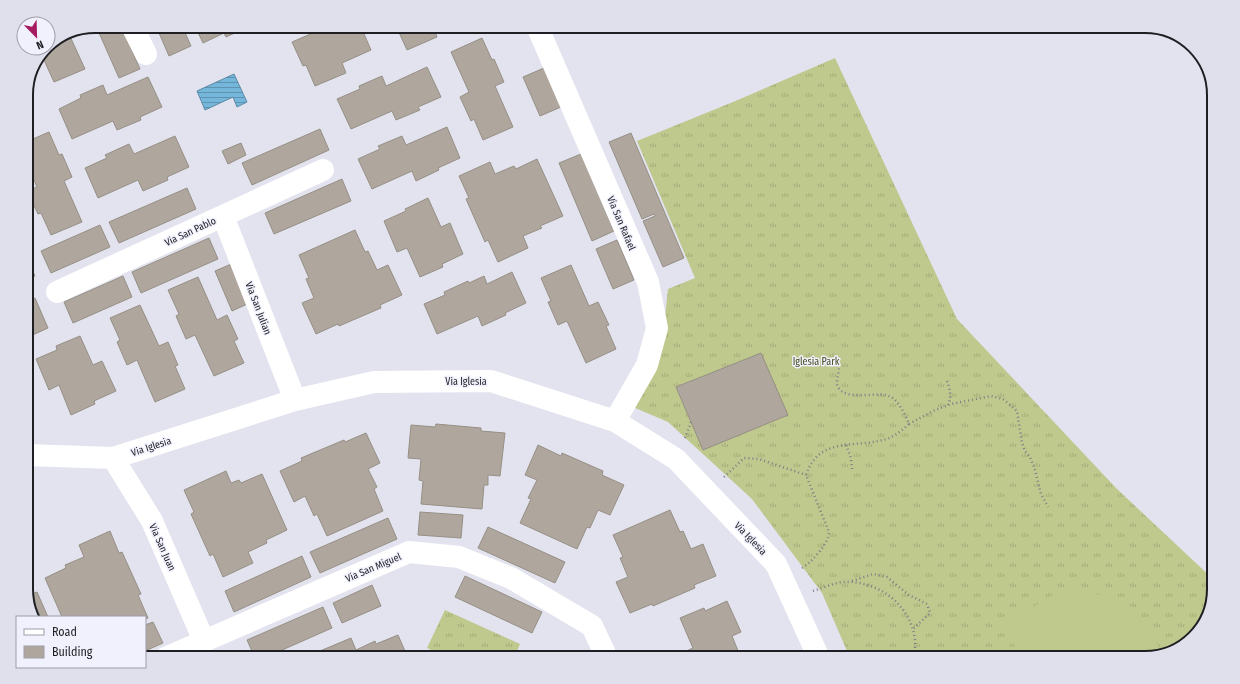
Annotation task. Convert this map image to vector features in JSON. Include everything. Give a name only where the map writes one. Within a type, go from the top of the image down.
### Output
[{"type":"street","points":[[136,33],[146,54]]},
{"type":"street","name":"Via San Rafael","points":[[540,33],[648,282],[658,328],[647,365],[615,421]]},
{"type":"street","name":"Via San Pablo","points":[[57,292],[323,170]]},
{"type":"street","name":"Via San Julian","points":[[223,216],[295,400]]},
{"type":"street","name":"Via Iglesia","points":[[33,455],[113,458],[295,400],[374,382],[492,381],[615,421],[676,459],[776,564],[816,651]]},
{"type":"street","name":"Via San Juan","points":[[113,458],[152,522],[204,641]]},
{"type":"street","name":"Via San Miguel","points":[[181,651],[409,552],[459,557],[510,578],[592,626],[604,651]]},
{"type":"path","points":[[820,362],[834,363],[839,368],[837,382],[838,387],[845,393],[856,395],[890,396],[897,402],[909,424]]},
{"type":"path","points":[[947,381],[951,399],[948,405]]},
{"type":"path","points":[[783,580],[808,564],[829,538],[829,532],[806,475],[808,468],[823,451],[836,446],[883,440],[902,431],[909,424],[930,412],[948,405],[991,396],[1003,399],[1017,411],[1022,443],[1025,451],[1030,457],[1041,494],[1048,507]]},
{"type":"path","points":[[846,445],[851,458],[852,469]]},
{"type":"path","points":[[708,492],[744,458],[759,459],[806,475]]},
{"type":"path","points":[[847,582],[873,574],[887,577],[909,595],[927,604],[930,613],[912,630]]},
{"type":"path","points":[[792,600],[841,582],[863,584],[879,589],[897,602],[906,614],[915,639],[914,651]]},
{"type":"green space","name":"Iglesia Park","points":[[835,58],[957,319],[1117,489],[1207,573],[1205,605],[1201,617],[1192,630],[1183,638],[1176,643],[1161,649],[1145,651],[847,651],[822,593],[752,499],[668,422],[633,407],[661,353],[668,289],[695,278],[637,141]]},
{"type":"green space","points":[[1081,590],[1129,604],[1160,649],[1145,651],[1019,651],[1001,627],[1053,595]]},
{"type":"green space","points":[[445,610],[520,644],[517,651],[433,651],[427,648]]},
{"type":"water","points":[[234,74],[247,102],[237,107],[233,97],[205,110],[197,91]]},
{"type":"building","points":[[99,33],[124,33],[140,69],[119,78]]},
{"type":"building","points":[[159,33],[185,33],[191,46],[169,56]]},
{"type":"building","points":[[198,33],[224,33],[203,43]]},
{"type":"building","points":[[224,33],[235,33],[226,37]]},
{"type":"building","points":[[313,33],[364,33],[371,50],[342,63],[346,73],[315,86],[306,65],[303,66],[292,42]]},
{"type":"building","points":[[399,33],[436,33],[437,37],[407,50]]},
{"type":"building","points":[[71,38],[85,69],[54,82],[44,60],[47,56],[56,56],[56,47]]},
{"type":"building","points":[[482,38],[492,60],[494,59],[504,82],[495,86],[513,127],[483,140],[474,119],[471,121],[460,97],[469,92],[451,52]]},
{"type":"building","points":[[427,67],[441,97],[418,107],[420,110],[396,120],[392,111],[351,129],[337,99],[360,89],[359,86],[382,76],[386,86]]},
{"type":"building","points":[[544,68],[561,107],[540,116],[523,77]]},
{"type":"building","points":[[148,77],[162,107],[140,117],[141,120],[117,130],[113,121],[72,139],[59,109],[81,98],[80,95],[103,85],[107,95]]},
{"type":"building","points":[[447,127],[460,158],[438,168],[439,170],[416,181],[412,171],[372,189],[358,159],[380,149],[378,146],[402,136],[406,145]]},
{"type":"building","points":[[320,129],[329,150],[252,185],[242,163]]},
{"type":"building","points":[[49,132],[59,155],[62,154],[72,177],[64,181],[82,222],[51,235],[41,213],[38,214],[33,204],[33,189],[37,187],[33,178],[33,139]]},
{"type":"building","points":[[631,133],[684,258],[663,267],[643,221],[655,216],[654,214],[642,219],[609,142]]},
{"type":"building","points":[[175,136],[189,167],[167,177],[168,180],[143,191],[138,180],[98,198],[85,168],[107,158],[105,155],[129,144],[134,154]]},
{"type":"building","points":[[241,143],[246,155],[228,164],[222,151]]},
{"type":"building","points":[[581,154],[614,231],[592,241],[559,163]]},
{"type":"building","points":[[537,159],[563,216],[540,226],[542,228],[523,236],[528,248],[498,262],[488,240],[485,242],[466,199],[469,198],[459,176],[490,162],[495,174],[514,166],[516,169]]},
{"type":"building","points":[[342,179],[351,201],[274,234],[265,213]]},
{"type":"building","points":[[187,188],[196,209],[119,243],[109,222]]},
{"type":"building","points":[[428,198],[441,227],[450,223],[463,254],[442,264],[443,267],[420,277],[407,248],[397,252],[384,221],[406,211],[405,209]]},
{"type":"building","points":[[100,225],[110,247],[51,273],[41,251]]},
{"type":"building","points":[[355,230],[365,252],[368,251],[377,270],[388,265],[402,295],[380,305],[381,308],[316,334],[302,303],[314,298],[306,279],[309,278],[299,255]]},
{"type":"building","points":[[209,238],[218,259],[141,293],[132,272]]},
{"type":"building","points":[[617,240],[634,280],[613,289],[596,249]]},
{"type":"building","points":[[236,262],[254,301],[232,311],[215,271]]},
{"type":"building","points":[[571,265],[589,306],[598,302],[609,325],[606,326],[616,349],[586,363],[567,321],[558,325],[548,302],[551,301],[541,278]]},
{"type":"building","points":[[512,272],[526,303],[505,313],[506,315],[482,326],[478,316],[437,334],[424,304],[445,295],[444,292],[468,281],[469,283],[484,276],[487,284]]},
{"type":"building","points":[[123,276],[132,297],[73,323],[64,302]]},
{"type":"building","points":[[198,277],[217,320],[227,315],[238,339],[234,341],[244,363],[214,376],[195,335],[186,339],[176,316],[179,314],[168,290]]},
{"type":"building","points":[[35,298],[48,328],[33,335],[33,299]]},
{"type":"building","points":[[140,305],[159,346],[168,342],[178,365],[175,366],[185,389],[155,402],[137,360],[127,365],[117,342],[120,340],[110,318]]},
{"type":"building","points":[[80,336],[93,365],[102,361],[116,391],[94,401],[95,404],[71,415],[59,385],[49,390],[36,359],[57,350],[56,346]]},
{"type":"building","points":[[761,353],[788,415],[703,450],[676,387]]},
{"type":"building","points":[[436,424],[481,428],[481,431],[505,433],[500,476],[488,475],[488,485],[484,485],[482,509],[421,504],[423,481],[419,480],[421,459],[408,458],[411,425],[435,427]]},
{"type":"building","points":[[366,433],[380,463],[368,469],[377,487],[374,489],[383,511],[327,536],[317,514],[314,516],[305,496],[294,502],[280,471],[302,461],[301,458],[344,440],[345,442]]},
{"type":"building","points":[[538,445],[561,456],[562,453],[603,471],[602,475],[624,485],[610,515],[598,510],[590,528],[587,527],[577,549],[520,523],[531,499],[528,498],[537,480],[525,475]]},
{"type":"building","points":[[226,471],[231,483],[239,480],[241,483],[262,474],[287,530],[266,540],[267,543],[248,552],[253,563],[223,577],[213,554],[210,556],[191,514],[194,512],[184,490]]},
{"type":"building","points":[[670,510],[680,532],[683,531],[691,549],[703,544],[716,576],[694,585],[695,588],[653,606],[652,604],[630,613],[616,582],[628,577],[620,558],[623,557],[613,535]]},
{"type":"building","points":[[420,512],[463,515],[461,538],[418,535]]},
{"type":"building","points":[[388,518],[397,539],[320,573],[310,552]]},
{"type":"building","points":[[488,527],[565,562],[555,583],[478,548]]},
{"type":"building","points":[[110,531],[119,553],[122,552],[141,594],[138,595],[148,618],[146,619],[146,616],[62,616],[45,578],[66,568],[65,565],[84,557],[79,545]]},
{"type":"building","points":[[302,556],[311,577],[234,612],[225,591]]},
{"type":"building","points":[[465,576],[542,612],[532,633],[455,597]]},
{"type":"building","points":[[372,585],[381,606],[342,623],[333,603]]},
{"type":"building","points":[[37,592],[48,616],[39,616],[33,594]]},
{"type":"building","points":[[727,601],[741,632],[732,636],[738,651],[686,651],[693,648],[680,618],[704,608],[705,611]]},
{"type":"building","points":[[323,607],[332,628],[280,651],[252,651],[247,640]]},
{"type":"building","points":[[153,622],[163,643],[146,651],[146,625]]},
{"type":"building","points":[[398,635],[405,651],[320,651],[351,638],[356,650],[375,641],[376,644]]}]
